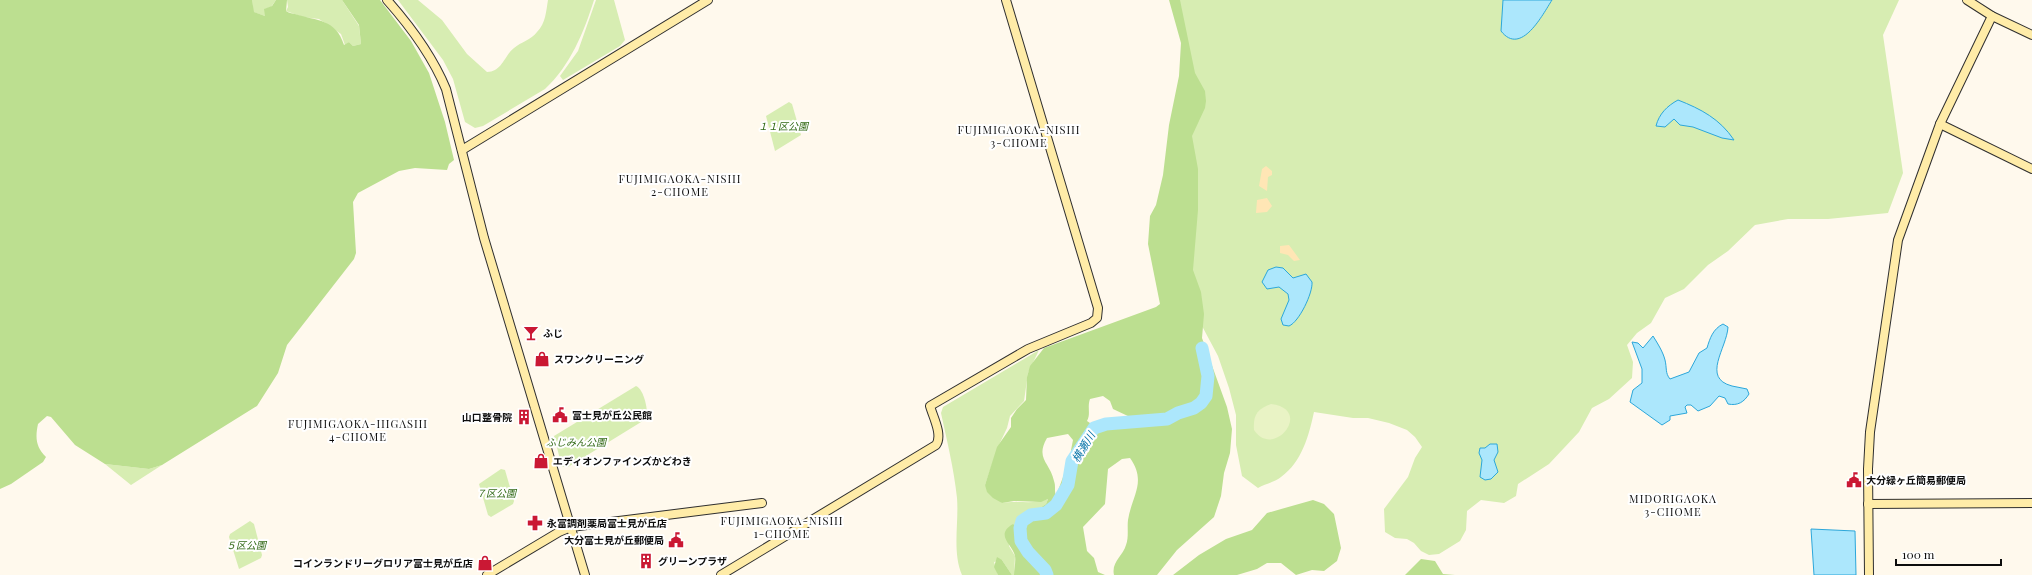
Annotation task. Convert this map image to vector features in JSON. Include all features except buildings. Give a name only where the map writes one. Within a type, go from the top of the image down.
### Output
[{"type":"street","points":[[388,0],[412,29],[436,68],[446,89],[484,238],[585,575]]},
{"type":"street","points":[[462,150],[708,0]]},
{"type":"street","points":[[721,575],[936,446],[939,437],[930,406],[1028,348],[1091,323],[1097,318],[1098,309],[1006,0]]},
{"type":"street","points":[[1968,0],[1992,16],[2032,35]]},
{"type":"street","points":[[1869,575],[1868,469],[1872,412],[1898,240],[1940,124],[1992,16]]},
{"type":"street","points":[[1940,124],[2032,169]]},
{"type":"street","points":[[487,575],[559,532],[571,527],[762,503]]},
{"type":"street","points":[[1868,504],[2032,503]]},
{"type":"green space","points":[[0,0],[252,0],[254,12],[265,16],[264,9],[272,6],[276,0],[287,0],[286,11],[325,22],[336,30],[344,45],[349,42],[353,46],[361,44],[359,25],[342,0],[380,0],[411,41],[429,73],[445,122],[454,160],[449,164],[447,170],[415,168],[399,171],[358,193],[353,202],[356,253],[354,259],[287,345],[278,373],[257,406],[162,465],[149,469],[105,464],[75,445],[51,417],[47,416],[38,424],[37,434],[38,446],[46,457],[43,462],[11,484],[0,489]]},
{"type":"green space","points":[[252,0],[276,0],[271,7],[265,9],[265,16],[253,12]]},
{"type":"green space","points":[[287,0],[342,0],[359,26],[361,44],[353,46],[349,42],[345,45],[341,34],[319,19],[303,17],[286,11],[288,7]]},
{"type":"green space","points":[[398,0],[418,0],[442,20],[467,54],[487,72],[499,67],[514,48],[535,35],[542,25],[545,17],[548,0],[594,0],[586,24],[575,48],[562,70],[554,80],[545,89],[483,126],[475,128],[465,122],[453,79],[443,60]]},
{"type":"green space","points":[[596,0],[614,0],[625,40],[620,46],[563,80],[560,76],[578,51]]},
{"type":"green space","points":[[1169,0],[1180,0],[1195,73],[1205,91],[1205,108],[1192,136],[1198,169],[1198,210],[1193,270],[1201,292],[1204,314],[1202,338],[1227,407],[1232,429],[1230,453],[1224,473],[1221,496],[1214,517],[1177,550],[1157,575],[1114,575],[1114,566],[1127,542],[1128,520],[1138,482],[1135,467],[1130,458],[1122,459],[1108,469],[1105,504],[1083,527],[1087,551],[1094,558],[1098,572],[1105,575],[1014,575],[1015,556],[1006,540],[1005,532],[1013,524],[1019,527],[1029,515],[1046,504],[1048,499],[1041,502],[1014,501],[1002,503],[993,498],[987,492],[985,485],[997,447],[1011,427],[1011,418],[1026,400],[1027,377],[1030,366],[1044,348],[1156,307],[1160,304],[1148,244],[1150,216],[1156,205],[1163,175],[1169,125],[1179,76],[1181,43]],"holes":[[[1103,396],[1110,401],[1113,409],[1130,417],[1126,428],[1109,429],[1097,432],[1091,442],[1085,447],[1074,473],[1069,466],[1066,469],[1056,496],[1055,483],[1044,460],[1042,451],[1047,438],[1068,434],[1073,440],[1071,450],[1077,463],[1082,440],[1088,434],[1093,432],[1096,427],[1087,421],[1089,416],[1090,399]]]},
{"type":"green space","points":[[1173,0],[1899,0],[1883,35],[1903,173],[1888,213],[1828,219],[1788,219],[1755,225],[1728,251],[1708,265],[1684,289],[1665,298],[1651,323],[1637,333],[1627,345],[1633,362],[1632,378],[1609,399],[1592,408],[1579,432],[1549,464],[1518,484],[1516,496],[1504,503],[1481,500],[1467,511],[1466,530],[1460,541],[1439,554],[1429,555],[1421,551],[1414,543],[1407,539],[1395,538],[1385,532],[1384,509],[1408,477],[1415,458],[1422,447],[1415,437],[1407,430],[1389,423],[1368,418],[1353,418],[1314,412],[1304,448],[1294,464],[1279,479],[1258,488],[1242,476],[1236,445],[1236,415],[1218,356],[1202,326],[1190,260],[1187,119],[1189,61]]},
{"type":"green space","name":"１１区公園","points":[[789,102],[792,104],[801,135],[775,151],[766,116]]},
{"type":"green space","points":[[1039,350],[1028,373],[1024,401],[1010,416],[1007,428],[998,447],[985,485],[1002,503],[1037,502],[1048,499],[1046,504],[1029,515],[1019,527],[1013,524],[1009,546],[1015,556],[1014,575],[1012,575],[1002,560],[994,562],[998,575],[962,575],[957,557],[956,487],[941,413],[943,407]]},
{"type":"green space","name":"ふじみん公園","points":[[636,386],[641,391],[645,401],[647,411],[646,419],[568,467],[562,467],[554,436]]},
{"type":"green space","points":[[1271,404],[1283,408],[1289,414],[1290,422],[1286,430],[1280,436],[1271,439],[1262,438],[1254,430],[1255,416],[1259,410]]},
{"type":"green space","points":[[105,464],[149,469],[162,465],[131,485]]},
{"type":"green space","name":"７区公園","points":[[501,469],[505,470],[514,501],[513,504],[491,517],[488,515],[479,484]]},
{"type":"green space","points":[[1313,500],[1324,504],[1334,514],[1341,548],[1337,561],[1324,571],[1312,570],[1296,575],[1281,563],[1267,563],[1257,569],[1237,575],[1173,575],[1199,555],[1226,539],[1252,530],[1267,513]]},
{"type":"green space","name":"５区公園","points":[[250,521],[254,524],[262,555],[261,558],[239,569],[229,537],[230,534]]},
{"type":"green space","points":[[997,557],[1002,560],[1012,575],[998,575],[994,567]]},
{"type":"green space","points":[[1421,559],[1435,561],[1443,574],[1455,575],[1405,575]]},
{"type":"sand","points":[[1266,166],[1272,171],[1272,175],[1268,177],[1267,191],[1259,186],[1262,169]]},
{"type":"sand","points":[[1267,198],[1272,206],[1267,212],[1256,213],[1257,200]]},
{"type":"sand","points":[[1289,245],[1300,260],[1294,261],[1288,255],[1280,253],[1280,246]]},
{"type":"water","points":[[1503,0],[1552,0],[1531,30],[1524,36],[1516,39],[1509,38],[1501,31]]},
{"type":"water","points":[[1678,100],[1694,107],[1716,120],[1734,140],[1722,138],[1693,127],[1680,125],[1674,119],[1665,127],[1656,126],[1664,111]]},
{"type":"water","points":[[1276,267],[1283,268],[1293,278],[1306,274],[1312,282],[1312,287],[1305,307],[1297,319],[1289,326],[1283,325],[1281,319],[1289,300],[1288,294],[1279,287],[1267,289],[1262,282],[1268,270]]},
{"type":"water","points":[[1723,324],[1728,327],[1727,335],[1718,361],[1718,376],[1723,382],[1732,386],[1747,389],[1749,394],[1743,401],[1738,404],[1728,404],[1725,398],[1719,396],[1710,406],[1698,411],[1691,405],[1687,405],[1685,407],[1687,413],[1670,416],[1670,420],[1662,425],[1630,402],[1633,390],[1642,383],[1642,369],[1632,342],[1638,343],[1643,348],[1653,336],[1663,354],[1668,377],[1670,379],[1689,372],[1699,353],[1707,348],[1714,331]]},
{"type":"water","points":[[1490,444],[1497,444],[1498,452],[1494,460],[1498,472],[1491,479],[1485,480],[1480,477],[1482,460],[1479,453],[1480,448],[1485,448]]},
{"type":"water","points":[[1811,529],[1855,531],[1856,575],[1814,575]]},
{"type":"waterway","name":"横瀬川","points":[[1047,575],[1045,570],[1028,552],[1021,541],[1020,528],[1022,521],[1031,515],[1046,513],[1056,505],[1068,485],[1072,461],[1094,428],[1106,424],[1167,419],[1178,413],[1194,408],[1201,403],[1206,396],[1208,376],[1202,348]]},
{"type":"place","name":"ふじ","points":[[531,333]]},
{"type":"place","name":"スワンクリーニング","points":[[542,359]]},
{"type":"place","name":"富士見が丘公民館","points":[[560,415]]},
{"type":"place","name":"山口整骨院","points":[[524,417]]},
{"type":"place","name":"エディオンファインズかどわき","points":[[541,461]]},
{"type":"place","name":"大分緑ヶ丘簡易郵便局","points":[[1854,480]]},
{"type":"place","name":"永富調剤薬局富士見が丘店","points":[[535,523]]},
{"type":"place","name":"大分富士見が丘郵便局","points":[[676,540]]},
{"type":"place","name":"グリーンプラザ","points":[[646,561]]},
{"type":"place","name":"コインランドリーグロリア富士見が丘店","points":[[485,563]]},
{"type":"district","name":"FUJIMIGAOKA-NISHI 3-CHOME","points":[[1019,135]]},
{"type":"district","name":"FUJIMIGAOKA-NISHI 2-CHOME","points":[[680,184]]},
{"type":"district","name":"FUJIMIGAOKA-HIGASHI 4-CHOME","points":[[358,429]]},
{"type":"district","name":"MIDORIGAOKA 3-CHOME","points":[[1673,504]]},
{"type":"district","name":"FUJIMIGAOKA-NISHI 1-CHOME","points":[[782,526]]}]
